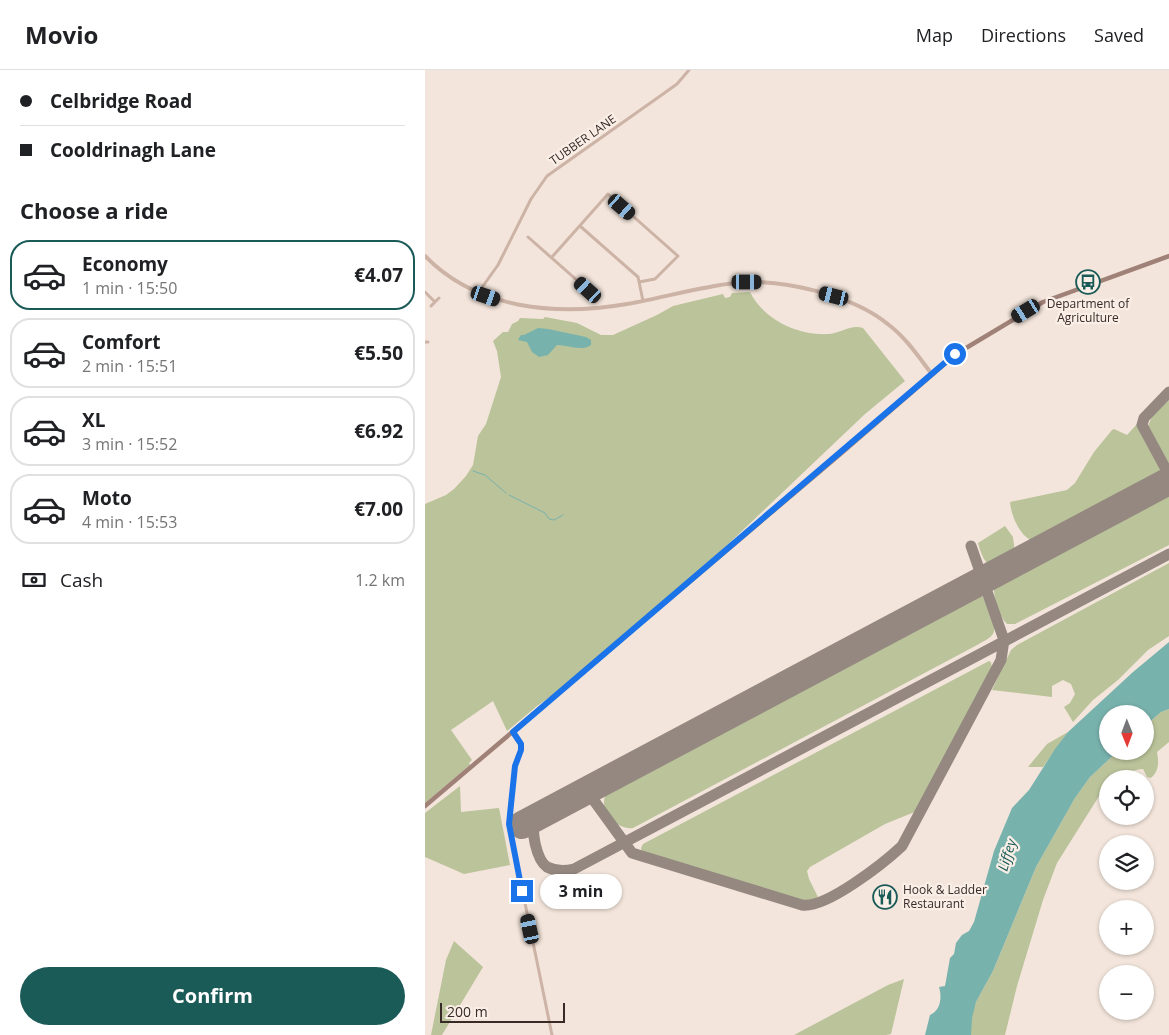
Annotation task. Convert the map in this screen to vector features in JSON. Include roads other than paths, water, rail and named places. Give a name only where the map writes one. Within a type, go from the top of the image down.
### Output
[{"type":"main road","points":[[425,806],[959,351],[1043,302],[1169,256]]},
{"type":"street","name":"TUBBER LANE","points":[[478,293],[498,265],[531,199],[547,176],[677,84],[689,70]]},
{"type":"street","points":[[552,258],[609,194],[678,256],[655,280],[639,282]]},
{"type":"street","points":[[580,226],[638,277],[643,301]]},
{"type":"street","points":[[529,237],[588,290]]},
{"type":"street","points":[[425,256],[456,282],[478,293],[512,304],[556,308],[595,308],[747,282],[780,284],[834,296],[863,308],[888,323],[908,343],[931,373]]},
{"type":"street","points":[[425,292],[435,302]]},
{"type":"street","points":[[431,306],[439,298]]},
{"type":"street","points":[[513,732],[521,744],[521,750],[515,766],[509,824],[552,1035]]},
{"type":"water","points":[[538,328],[586,337],[591,340],[591,345],[579,348],[557,345],[548,355],[539,357],[532,352],[527,342],[518,340],[521,335]]},
{"type":"water","name":"Liffey","points":[[1169,642],[1169,709],[1161,712],[1154,718],[1154,705],[1099,705],[1099,760],[1108,760],[1090,777],[1075,798],[1036,867],[993,971],[976,1002],[972,1018],[971,1035],[925,1035],[930,1015],[934,1013],[940,1003],[939,987],[945,986],[950,958],[954,954],[956,943],[962,935],[969,931],[974,922],[994,851],[1012,808],[1029,790],[1068,732],[1133,672]]},
{"type":"waterway","points":[[473,471],[485,475],[506,493]]},
{"type":"waterway","points":[[509,495],[545,513],[549,519],[554,520],[563,515]]},
{"type":"place","name":"Department of Agriculture","points":[[1088,282]]},
{"type":"place","name":"Hook & Ladder Restaurant","points":[[885,897]]}]
